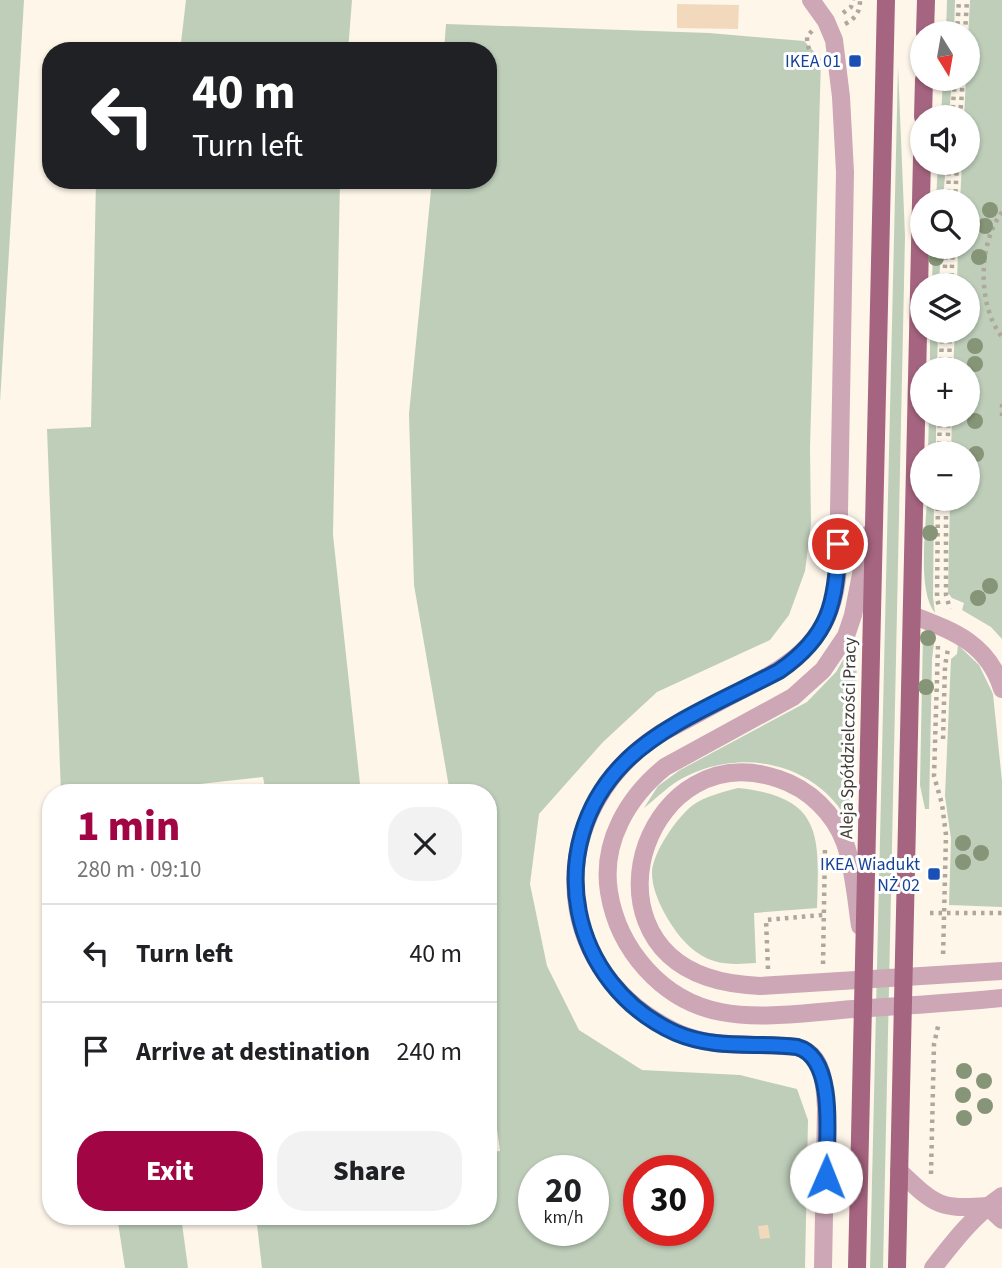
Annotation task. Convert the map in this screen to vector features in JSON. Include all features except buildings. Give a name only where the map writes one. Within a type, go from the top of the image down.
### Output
[{"type":"main road","name":"Aleja Spółdzielczości Pracy","points":[[857,1268],[886,0]]},
{"type":"main road","points":[[925,21],[926,0]]},
{"type":"main road","points":[[897,1268],[922,175]]},
{"type":"street","points":[[811,0],[826,21],[835,47],[841,97],[846,189],[838,568],[833,603],[818,635],[792,662],[661,733],[617,769],[603,787],[589,813],[577,855],[575,875],[579,915],[590,948],[608,979],[643,1013],[674,1031],[701,1041],[731,1046],[797,1047],[816,1059],[824,1084],[826,1109],[823,1268]]},
{"type":"street","points":[[874,506],[853,615],[846,636],[835,654],[817,677],[793,697],[685,754],[646,782],[620,820],[612,841],[607,885],[611,906],[626,942],[639,962],[677,995],[702,1007],[722,1012],[811,1013],[1002,998]]},
{"type":"street","points":[[912,615],[964,638],[982,652],[996,672],[1002,689]]},
{"type":"street","points":[[864,948],[846,845],[837,825],[819,803],[792,784],[771,776],[747,773],[708,779],[684,791],[656,821],[641,857],[639,881],[643,908],[657,939],[672,956],[707,977],[745,985],[809,983],[951,969],[1002,971]]},
{"type":"street","points":[[899,1171],[929,1199],[949,1207],[995,1201]]},
{"type":"street","points":[[995,1201],[1002,1220]]},
{"type":"street","points":[[933,1268],[958,1235],[995,1201]]},
{"type":"path","points":[[844,12],[851,7],[853,0]]},
{"type":"path","points":[[958,21],[959,0]]},
{"type":"path","points":[[966,21],[967,0]]},
{"type":"path","points":[[1002,212],[993,227],[987,246],[984,280],[989,314],[1002,337]]},
{"type":"path","points":[[1002,404],[1002,417]]},
{"type":"path","points":[[938,511],[937,599],[941,613],[936,673],[934,776],[942,804],[946,835],[944,913],[951,969]]},
{"type":"path","points":[[823,965],[824,843]]},
{"type":"path","points":[[930,913],[1002,913]]},
{"type":"path","points":[[758,974],[768,974],[766,920],[822,915]]},
{"type":"path","points":[[929,1199],[934,1044],[939,1016]]},
{"type":"green space","points":[[0,0],[24,0],[0,402]]},
{"type":"green space","points":[[186,0],[352,0],[349,42],[181,42]]},
{"type":"green space","points":[[947,0],[955,0],[954,21],[946,21]]},
{"type":"green space","points":[[970,0],[1002,0],[1002,639],[991,627],[962,610],[964,603],[952,598],[948,593],[950,511],[980,511],[980,441],[951,441],[952,427],[980,427],[980,357],[954,357],[954,343],[980,343],[980,273],[957,273],[958,259],[980,259],[980,189],[961,189],[961,175],[980,175],[980,105],[965,105],[965,91],[980,91],[980,21],[969,21]]},
{"type":"green space","points":[[446,24],[709,33],[804,41],[821,59],[810,448],[811,525],[805,571],[789,615],[770,640],[657,692],[603,742],[539,814],[530,884],[547,966],[579,1030],[642,1070],[740,1075],[797,1089],[808,1120],[805,1268],[262,1268],[257,1225],[497,1225],[497,1151],[500,1151],[497,1130],[497,784],[448,784],[414,585],[409,414],[431,189],[497,189],[497,42],[445,42]]},
{"type":"green space","points":[[898,67],[905,236],[883,1268],[870,1268]]},
{"type":"green space","points":[[942,91],[951,91],[950,105],[942,105]]},
{"type":"green space","points":[[937,175],[945,175],[944,189],[937,189]]},
{"type":"green space","points":[[96,189],[340,189],[333,535],[360,784],[264,784],[263,777],[200,784],[61,784],[47,429],[91,427]]},
{"type":"green space","points":[[933,259],[940,259],[940,273],[932,273]]},
{"type":"green space","points":[[930,343],[938,343],[937,357],[930,357]]},
{"type":"green space","points":[[929,427],[936,427],[936,441],[928,441]]},
{"type":"green space","points":[[926,511],[934,511],[935,613],[926,590]]},
{"type":"green space","points":[[927,631],[935,635],[932,659],[929,809],[925,809],[920,785],[923,633]]},
{"type":"green space","points":[[855,639],[857,657],[852,835],[840,809],[823,790],[806,778],[768,764],[748,762],[707,768],[675,783],[644,808],[658,786],[680,770],[807,702],[836,672]]},
{"type":"green space","points":[[958,645],[979,665],[993,694],[1002,781],[1002,907],[949,905],[951,839],[945,796],[951,659],[957,654]]},
{"type":"green space","points":[[738,788],[766,793],[787,801],[801,811],[816,841],[818,861],[817,908],[754,913],[756,963],[735,964],[708,959],[681,938],[659,901],[652,873],[661,846],[687,810],[703,799]]},
{"type":"green space","points":[[118,1225],[182,1225],[188,1268],[125,1268]]},
{"type":"place","name":"IKEA 01","points":[[855,61]]},
{"type":"place","name":"IKEA Wiadukt NŻ 02","points":[[934,874]]},
{"type":"route","points":[[826,1177],[824,1084],[816,1059],[797,1047],[731,1046],[701,1041],[663,1026],[633,1006],[608,979],[590,948],[579,915],[575,875],[577,855],[589,813],[603,787],[626,760],[661,733],[779,671],[811,643],[828,618],[833,603],[838,544]]}]
